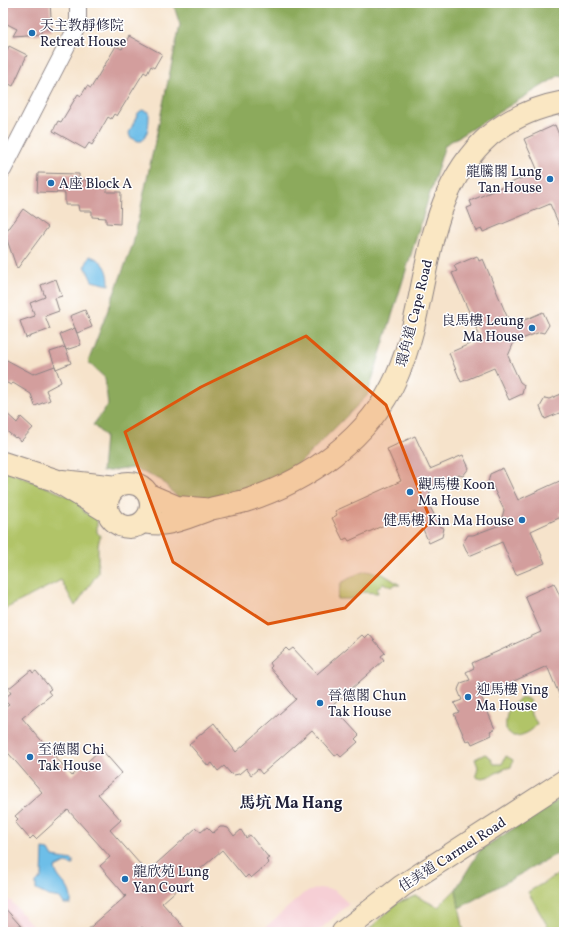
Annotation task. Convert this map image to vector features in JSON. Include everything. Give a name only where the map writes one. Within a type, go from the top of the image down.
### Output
[{"type":"street","points":[[3,170],[75,30],[78,21],[78,3]]},
{"type":"street","name":"環角道 Cape Road","points":[[55,480],[108,512],[116,523],[122,526],[137,526],[143,522],[164,524],[210,509],[256,497],[298,478],[339,450],[365,426],[389,393],[404,358],[438,218],[455,179],[474,151],[502,126],[530,111],[564,102]]},
{"type":"street","name":"環角道 Cape Road","points":[[3,463],[55,480],[117,487],[131,483],[144,489],[149,495],[177,507],[210,509]]},
{"type":"street","points":[[108,512],[109,498],[117,487]]},
{"type":"street","points":[[143,522],[151,510],[149,495]]},
{"type":"street","name":"佳美道 Carmel Road","points":[[343,932],[402,886],[564,781]]},
{"type":"highlighted area","points":[[306,336],[386,405],[431,521],[345,608],[268,624],[173,562],[125,432],[201,387]]},
{"type":"shaded area","points":[[319,888],[334,890],[349,904],[317,932],[260,932],[304,893]]},
{"type":"shaded area","points":[[6,899],[11,901],[38,932],[3,932],[3,900]]},
{"type":"green space","points":[[173,3],[564,3],[564,77],[560,75],[445,145],[367,396],[283,480],[200,508],[179,499],[161,480],[133,468],[102,472],[105,436],[93,425],[108,405],[105,378],[88,362],[133,244],[180,25]]},
{"type":"green space","points":[[3,469],[77,500],[85,513],[97,518],[97,532],[100,536],[98,546],[98,573],[75,606],[61,580],[3,610]]},
{"type":"green space","points":[[366,571],[383,574],[400,585],[394,585],[392,587],[383,583],[377,589],[378,593],[362,592],[352,599],[337,599],[341,583]]},
{"type":"green space","points":[[522,698],[526,698],[530,701],[531,715],[537,723],[533,729],[527,733],[520,736],[513,736],[506,730],[506,719],[508,711],[513,704]]},
{"type":"green space","points":[[485,754],[490,757],[494,764],[502,764],[506,756],[513,760],[511,767],[487,777],[478,778],[476,775],[478,767],[475,759]]},
{"type":"green space","points":[[564,796],[564,850],[459,908],[456,889],[480,850]]},
{"type":"green space","points":[[564,871],[564,932],[551,932],[528,892]]},
{"type":"green space","points":[[456,889],[464,932],[366,932],[397,903],[416,896],[438,907]]},
{"type":"water","points":[[142,110],[149,112],[149,123],[144,138],[142,141],[138,141],[130,137],[129,133],[138,113]]},
{"type":"water","points":[[90,256],[103,263],[107,271],[109,285],[92,281],[85,266]]},
{"type":"water","points":[[43,849],[49,850],[53,857],[73,860],[73,865],[65,863],[55,868],[59,877],[67,887],[71,897],[71,904],[64,904],[60,898],[49,896],[36,890],[36,883],[42,877]]},
{"type":"building","points":[[3,3],[50,3],[52,30],[41,31],[41,34],[13,36],[17,29],[3,22]]},
{"type":"building","points":[[129,36],[162,54],[154,68],[151,66],[147,74],[144,72],[117,116],[114,114],[111,119],[108,117],[92,145],[89,143],[85,149],[53,131],[58,121],[61,122],[78,94],[81,96],[87,86],[91,88],[116,46],[122,49]]},
{"type":"building","points":[[9,46],[27,55],[13,86],[3,81],[3,59]]},
{"type":"building","name":"龍騰閣 Lung Tan House","points":[[555,125],[564,147],[564,236],[550,204],[483,232],[482,229],[476,231],[467,208],[472,206],[470,201],[538,171],[524,139]]},
{"type":"building","points":[[38,173],[79,174],[79,180],[93,180],[93,186],[107,186],[107,192],[121,192],[120,224],[106,223],[106,218],[92,217],[92,211],[79,211],[78,205],[65,205],[65,193],[37,192]]},
{"type":"building","points":[[23,209],[48,227],[17,269],[5,234]]},
{"type":"building","name":"良馬樓 Leung Ma House","points":[[477,256],[479,261],[483,259],[511,326],[543,312],[549,325],[544,333],[540,332],[514,342],[508,356],[520,382],[524,385],[522,394],[509,400],[494,368],[461,382],[449,353],[481,339],[452,273],[457,271],[454,266]]},
{"type":"building","points":[[56,279],[62,296],[55,298],[59,311],[45,316],[50,329],[26,338],[20,321],[35,316],[30,303],[45,297],[41,285]]},
{"type":"building","points":[[85,310],[92,327],[77,333],[70,316]]},
{"type":"building","points":[[75,328],[81,345],[66,350],[60,334]]},
{"type":"building","points":[[65,347],[71,363],[56,369],[50,352]]},
{"type":"building","points":[[3,358],[33,374],[55,366],[61,382],[46,390],[50,400],[35,406],[31,394],[13,383],[11,385],[3,381]]},
{"type":"building","points":[[564,393],[564,411],[545,419],[540,407],[545,398],[549,399]]},
{"type":"building","points":[[3,410],[17,423],[21,417],[33,428],[21,441],[3,428]]},
{"type":"building","name":"觀馬樓 Koon Ma House","points":[[415,436],[430,469],[463,455],[469,468],[463,476],[459,475],[432,486],[427,501],[440,526],[444,528],[442,537],[429,543],[415,511],[349,541],[347,538],[343,540],[332,518],[337,515],[335,511],[401,481],[387,449]]},
{"type":"building","name":"健馬樓 Kin Ma House","points":[[503,468],[518,500],[564,479],[564,511],[559,513],[561,517],[531,531],[545,563],[516,575],[502,542],[469,556],[463,543],[468,535],[473,535],[500,525],[504,510],[492,485],[488,483],[490,474]]},
{"type":"building","points":[[554,583],[564,605],[564,706],[547,666],[481,696],[495,729],[490,731],[492,735],[472,744],[470,740],[466,741],[454,714],[459,712],[454,703],[462,700],[458,690],[461,683],[470,680],[466,672],[474,668],[472,663],[541,632],[525,596]]},
{"type":"building","name":"晉德閣 Chun Tak House","points":[[369,634],[385,653],[381,656],[384,660],[332,706],[359,735],[355,739],[358,742],[341,757],[338,754],[335,756],[312,730],[262,774],[258,769],[251,775],[246,768],[239,774],[234,775],[231,774],[224,766],[218,771],[212,763],[208,766],[189,744],[214,723],[236,752],[296,699],[270,668],[272,666],[270,663],[286,648],[289,651],[293,648],[317,674],[362,635],[365,638]]},
{"type":"building","points":[[31,670],[33,673],[36,671],[51,689],[48,691],[51,695],[22,718],[72,776],[101,749],[122,773],[98,794],[121,820],[110,830],[147,872],[196,828],[201,832],[207,827],[213,833],[220,827],[224,827],[228,828],[234,836],[241,830],[246,838],[250,835],[269,858],[266,860],[269,863],[251,878],[248,875],[245,878],[222,850],[162,903],[188,932],[146,932],[142,927],[136,932],[85,932],[126,896],[100,866],[110,857],[68,810],[36,839],[33,836],[30,839],[15,822],[18,819],[15,816],[42,792],[3,747],[3,709],[9,705],[3,699],[11,693],[8,689]]},
{"type":"building","points":[[3,906],[26,932],[3,932]]},
{"type":"place","name":"天主教靜修院 Retreat House","points":[[32,33]]},
{"type":"place","name":"龍騰閣 Lung Tan House","points":[[550,179]]},
{"type":"place","name":"A座 Block A","points":[[51,183]]},
{"type":"place","name":"良馬樓 Leung Ma House","points":[[532,328]]},
{"type":"place","name":"觀馬樓 Koon Ma House","points":[[410,492]]},
{"type":"place","name":"健馬樓 Kin Ma House","points":[[522,520]]},
{"type":"place","name":"迎馬樓 Ying Ma House","points":[[468,697]]},
{"type":"place","name":"晉德閣 Chun Tak House","points":[[320,703]]},
{"type":"place","name":"至德閣 Chi Tak House","points":[[30,757]]},
{"type":"place","name":"龍欣苑 Lung Yan Court","points":[[125,879]]},
{"type":"district","name":"馬坑 Ma Hang","points":[[291,802]]}]
